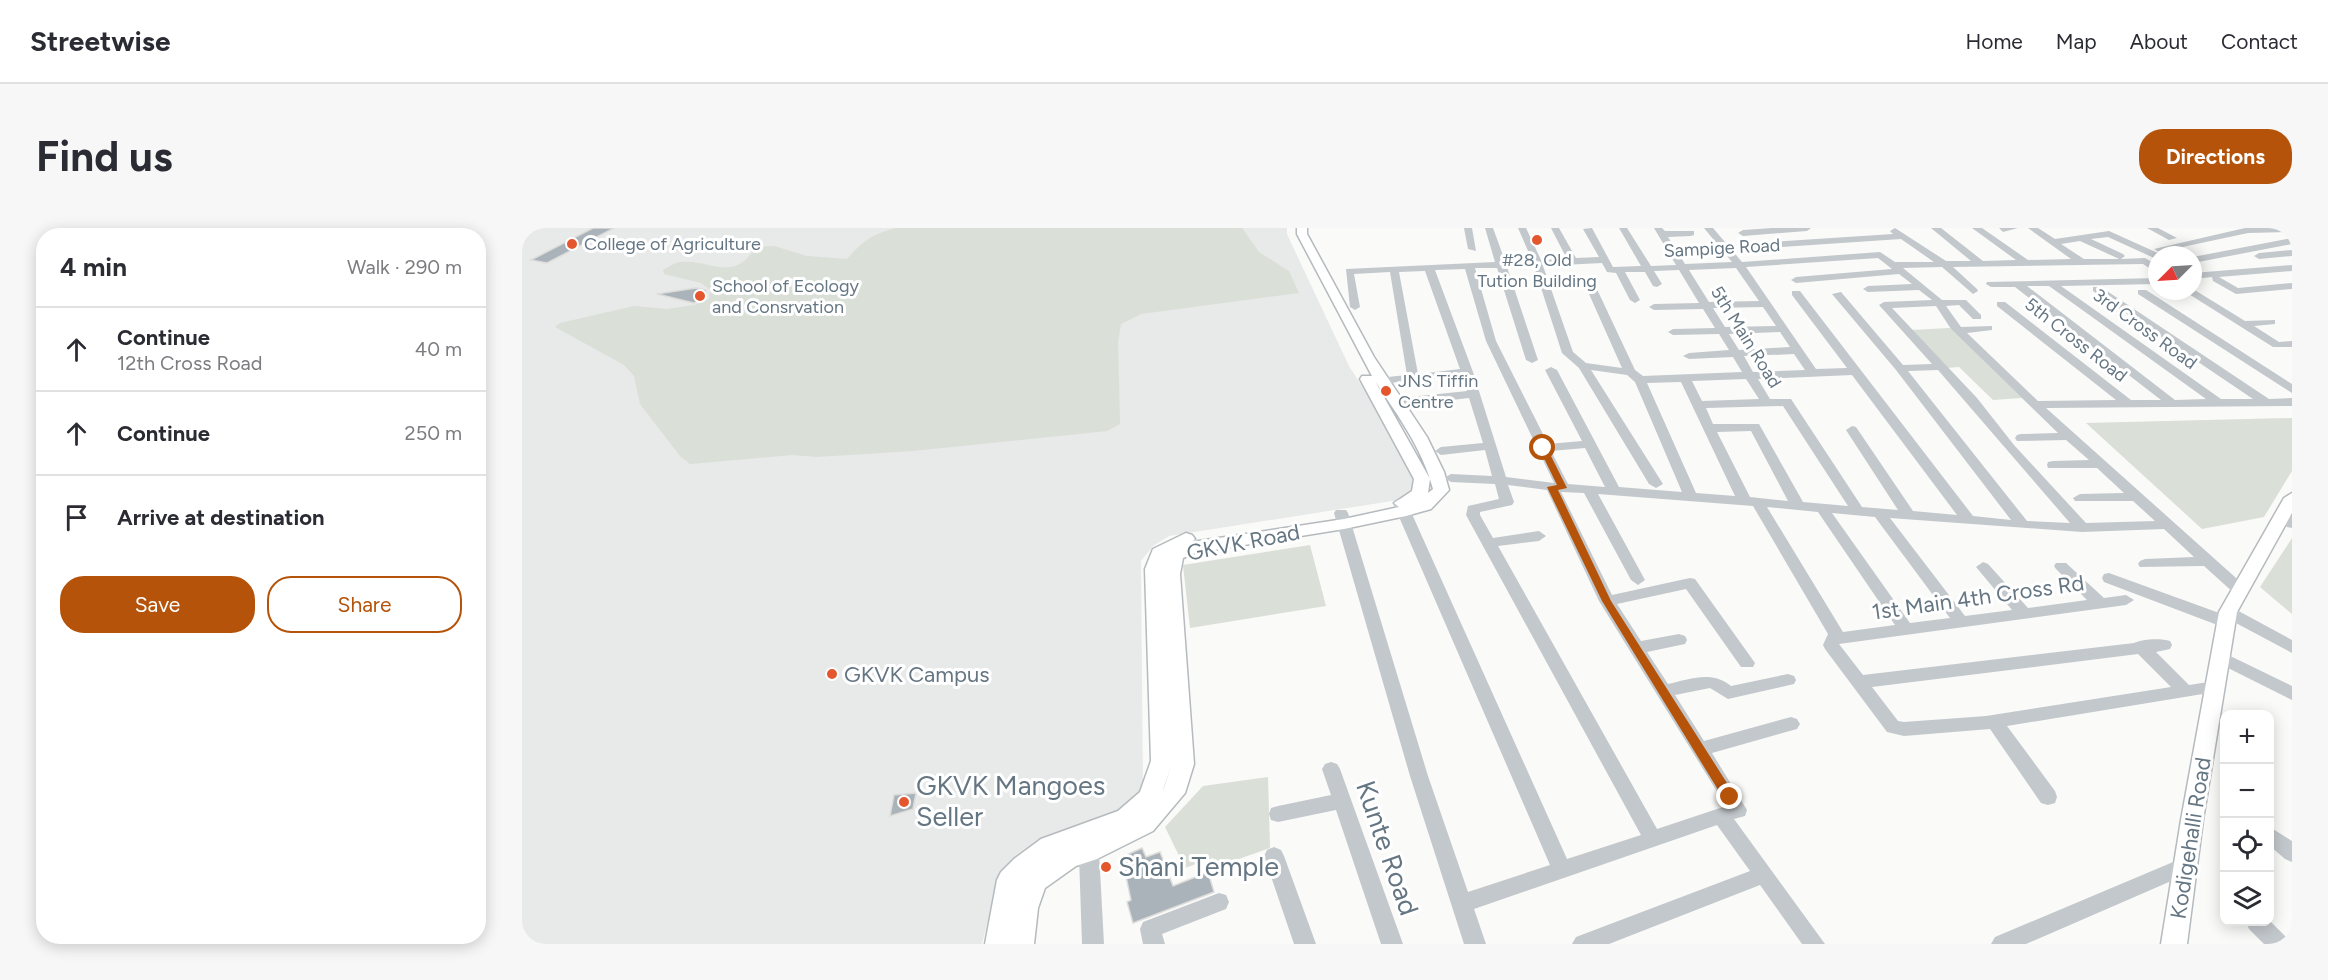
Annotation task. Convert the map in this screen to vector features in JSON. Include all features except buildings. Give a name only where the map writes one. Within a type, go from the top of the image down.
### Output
[{"type":"main road","name":"GKVK Road","points":[[1021,944],[1026,908],[1035,881],[1070,858],[1089,852],[1145,824],[1174,793],[1183,764],[1171,574],[1175,555],[1192,548],[1425,504],[1441,490],[1437,474],[1426,450],[1375,381],[1318,275],[1294,236],[1293,228]]},
{"type":"main road","name":"GKVK Road","points":[[1302,228],[1302,234],[1318,275]]},
{"type":"main road","name":"Kodigehalli Road","points":[[2174,944],[2227,617],[2240,591],[2289,511]]},
{"type":"main road","name":"GKVK Road","points":[[998,944],[1009,880],[1022,866],[1049,846],[1126,818],[1149,798],[1162,761],[1154,569],[1159,553],[1185,539],[1342,519]]},
{"type":"street","points":[[1468,228],[1473,249]]},
{"type":"street","points":[[1489,228],[1532,360]]},
{"type":"street","points":[[1522,228],[1537,261],[1568,352],[1583,366],[1656,484]]},
{"type":"street","points":[[1555,228],[1572,260]]},
{"type":"street","points":[[1585,228],[1610,270],[1619,270],[1635,300]]},
{"type":"street","points":[[1623,228],[1658,285]]},
{"type":"street","points":[[1708,228],[1739,265],[1814,374]]},
{"type":"street","points":[[1743,233],[1807,228]]},
{"type":"street","points":[[1890,228],[1944,264],[1973,291]]},
{"type":"street","points":[[1935,228],[1981,264]]},
{"type":"street","points":[[1976,228],[2026,263]]},
{"type":"street","points":[[2002,229],[2014,228]]},
{"type":"street","points":[[2032,228],[2083,263]]},
{"type":"street","points":[[2149,240],[2170,237],[2151,228]]},
{"type":"street","points":[[2173,246],[2248,230],[2292,229]]},
{"type":"street","points":[[1660,231],[1691,233]]},
{"type":"street","name":"5th Main Road","points":[[1660,231],[1767,403]]},
{"type":"street","points":[[2055,242],[2109,234],[2148,252]]},
{"type":"street","points":[[1754,246],[1902,236]]},
{"type":"street","points":[[2081,238],[2120,256]]},
{"type":"street","points":[[2202,259],[2292,242]]},
{"type":"street","points":[[2202,260],[2292,253]]},
{"type":"street","name":"Sampige Road","points":[[1619,270],[1739,265],[1880,255],[1899,268]]},
{"type":"street","points":[[1355,307],[1349,271],[1537,261],[1605,260]]},
{"type":"street","points":[[1796,280],[1944,264],[2145,261],[2148,263]]},
{"type":"street","points":[[1461,904],[1738,810],[1607,601],[1557,487],[1543,448],[1491,341],[1469,266]]},
{"type":"street","points":[[1429,268],[1467,372],[1507,502],[1473,509],[1473,515],[1653,839]]},
{"type":"street","points":[[1899,268],[1940,303],[1959,330],[2035,405],[2240,591]]},
{"type":"street","points":[[2202,275],[2292,268]]},
{"type":"street","points":[[1394,269],[1413,377]]},
{"type":"street","points":[[2216,279],[2236,291],[2292,286]]},
{"type":"street","points":[[1991,284],[2148,281]]},
{"type":"street","name":"3rd Cross Road","points":[[2051,283],[2219,403]]},
{"type":"street","points":[[2018,284],[2172,403]]},
{"type":"street","points":[[1590,285],[1691,497]]},
{"type":"street","points":[[1923,287],[1868,289],[1973,401],[2010,448],[2082,528]]},
{"type":"street","points":[[2097,289],[2266,402]]},
{"type":"street","points":[[2142,292],[2292,388]]},
{"type":"street","points":[[1796,293],[1969,521]]},
{"type":"street","points":[[1837,294],[1900,368],[2023,525]]},
{"type":"street","points":[[2202,299],[2292,355]]},
{"type":"street","points":[[1884,305],[1962,302],[1977,317]]},
{"type":"street","points":[[1654,307],[1766,304]]},
{"type":"street","name":"5th Cross Road","points":[[2001,304],[2128,404]]},
{"type":"street","points":[[2243,324],[2271,322]]},
{"type":"street","points":[[1959,330],[1988,328]]},
{"type":"street","points":[[1672,332],[1783,329]]},
{"type":"street","points":[[2277,345],[2292,344]]},
{"type":"street","points":[[1689,356],[1798,351]]},
{"type":"street","points":[[1583,366],[1635,376],[1685,378],[1855,371]]},
{"type":"street","points":[[1900,368],[1940,367]]},
{"type":"street","points":[[1551,370],[1614,491]]},
{"type":"street","points":[[1375,381],[1467,372]]},
{"type":"street","points":[[1685,378],[1709,428],[1752,502],[1836,634],[1831,645],[1893,727],[1904,729],[1994,722],[2214,687]]},
{"type":"street","points":[[2071,391],[2086,404]]},
{"type":"street","points":[[1410,401],[1473,394]]},
{"type":"street","points":[[1698,405],[1787,402],[1858,511]]},
{"type":"street","points":[[2035,405],[2292,402]]},
{"type":"street","points":[[1709,428],[1755,427],[1798,506]]},
{"type":"street","points":[[1852,430],[1909,516]]},
{"type":"street","points":[[2021,438],[2069,436]]},
{"type":"street","points":[[1543,448],[1589,444]]},
{"type":"street","points":[[1441,451],[1490,446]]},
{"type":"street","points":[[2053,465],[2099,464]]},
{"type":"street","points":[[1451,478],[1500,480],[1589,490],[2023,525],[2082,528],[2165,525]]},
{"type":"street","points":[[1589,490],[1638,580]]},
{"type":"street","points":[[2080,498],[2134,496]]},
{"type":"street","points":[[1403,507],[1562,870]]},
{"type":"street","points":[[1822,508],[1906,629]]},
{"type":"street","points":[[1879,513],[1961,622]]},
{"type":"street","points":[[1342,519],[1419,776],[1475,944]]},
{"type":"street","points":[[1488,543],[1539,536]]},
{"type":"street","points":[[2145,564],[2205,561]]},
{"type":"street","points":[[2061,566],[2100,603]]},
{"type":"street","points":[[1983,567],[2024,614]]},
{"type":"street","points":[[2109,578],[2227,617],[2292,647]]},
{"type":"street","points":[[1607,601],[1690,583],[1747,663]]},
{"type":"street","name":"1st Main 4th Cross Rd","points":[[1835,639],[2126,600]]},
{"type":"street","points":[[1636,648],[1679,640]]},
{"type":"street","points":[[1859,682],[2140,646],[2164,645]]},
{"type":"street","points":[[2140,646],[2186,692]]},
{"type":"street","points":[[2220,657],[2292,694]]},
{"type":"street","points":[[1663,691],[1710,682],[1716,683],[1728,693],[1788,680]]},
{"type":"street","points":[[1994,722],[2048,797]]},
{"type":"street","points":[[1700,749],[1791,724]]},
{"type":"street","name":"Kunte Road","points":[[1331,769],[1392,944]]},
{"type":"street","points":[[1278,814],[1342,801]]},
{"type":"street","points":[[1720,816],[1811,943]]},
{"type":"street","points":[[1071,838],[1089,852],[1093,944]]},
{"type":"street","points":[[2274,838],[2292,853]]},
{"type":"street","points":[[1274,856],[1305,944]]},
{"type":"street","points":[[2002,944],[2185,866]]},
{"type":"street","points":[[1583,944],[1763,875]]},
{"type":"street","points":[[1154,944],[1150,929],[1219,902]]},
{"type":"street","points":[[2261,926],[2279,944]]},
{"type":"shaded area","name":"GKVK Campus","points":[[522,228],[1287,228],[1287,234],[1349,366],[1417,473],[1415,489],[1405,499],[1169,536],[1153,546],[1141,561],[1143,788],[1105,820],[1025,850],[1000,874],[982,944],[522,944]]},
{"type":"shaded area","points":[[896,228],[1242,228],[1259,252],[1289,271],[1299,293],[1141,314],[1121,324],[1118,342],[1120,424],[1107,431],[913,451],[817,457],[792,455],[690,464],[680,456],[640,404],[634,376],[624,365],[555,327],[560,323],[634,306],[667,309],[694,305],[709,299],[710,290],[701,283],[664,274],[663,270],[671,265],[691,262],[730,267],[738,265],[756,247],[774,246],[807,256],[847,259],[868,239]]},
{"type":"shaded area","points":[[1950,328],[2022,398],[1993,400],[1959,367],[1946,368],[1910,330]]},
{"type":"shaded area","points":[[2292,418],[2292,471],[2264,517],[2202,529],[2086,423]]},
{"type":"shaded area","points":[[2292,538],[2292,614],[2260,587]]},
{"type":"shaded area","points":[[1310,545],[1326,606],[1190,628],[1183,565]]},
{"type":"shaded area","points":[[1268,777],[1270,848],[1219,866],[1213,858],[1185,868],[1165,827],[1203,786]]},
{"type":"place","name":"#28, Old Tution Building","points":[[1537,240]]},
{"type":"place","name":"College of Agriculture","points":[[572,244]]},
{"type":"place","name":"School of Ecology and Consrvation","points":[[700,296]]},
{"type":"place","name":"JNS Tiffin Centre","points":[[1386,391]]},
{"type":"place","name":"GKVK Campus","points":[[832,674]]},
{"type":"place","name":"GKVK Mangoes Seller","points":[[904,802]]},
{"type":"place","name":"Shani Temple","points":[[1106,867]]},
{"type":"route","points":[[1543,448],[1563,488],[1552,487],[1607,601],[1730,797]]}]
